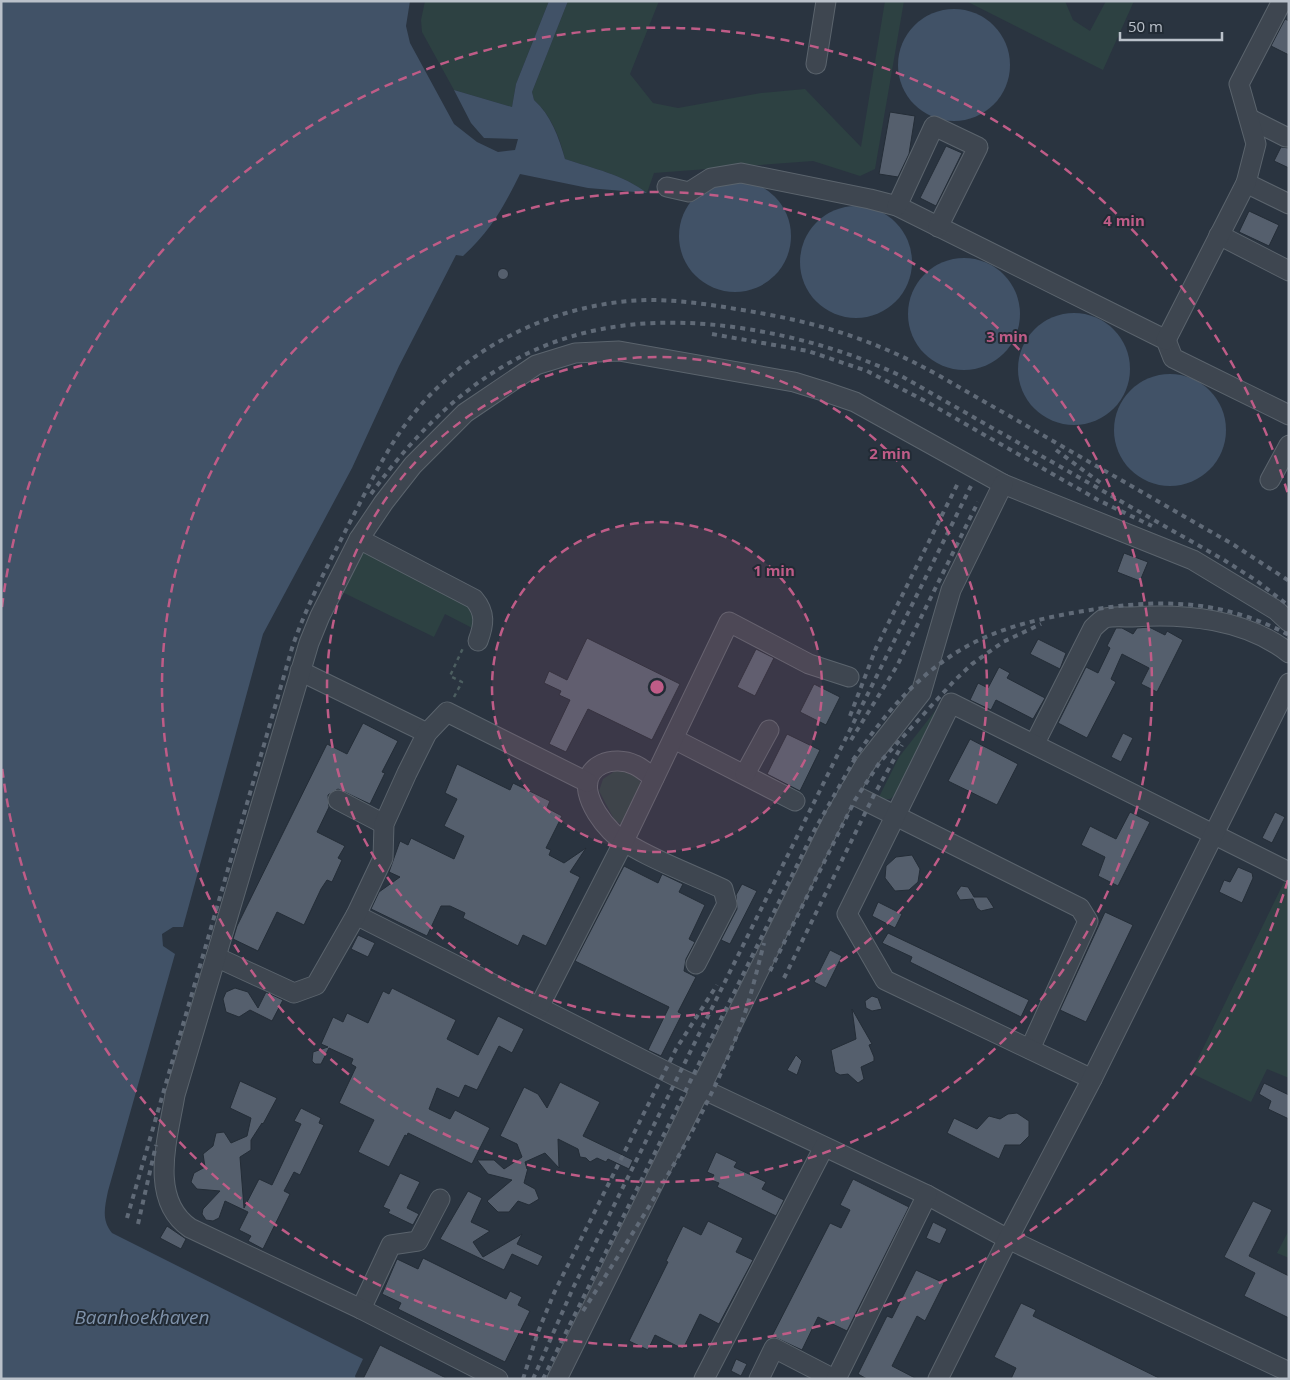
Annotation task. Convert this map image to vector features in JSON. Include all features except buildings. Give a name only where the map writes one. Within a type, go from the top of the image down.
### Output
[{"type":"lane","points":[[816,64],[826,1]]},
{"type":"lane","points":[[1166,340],[1246,183],[1256,144],[1239,84],[1282,1]]},
{"type":"lane","points":[[1250,119],[1286,137]]},
{"type":"lane","points":[[897,206],[934,126],[978,147],[938,227]]},
{"type":"lane","points":[[667,187],[689,192],[711,178],[741,173],[897,206],[1166,340],[1173,358],[1289,415]]},
{"type":"lane","points":[[1246,183],[1289,204]]},
{"type":"lane","points":[[1219,236],[1289,271]]},
{"type":"lane","points":[[498,1379],[361,1309],[190,1228],[173,1212],[165,1193],[166,1149],[175,1095],[300,671],[320,616],[359,539],[384,502],[412,465],[465,412],[536,365],[575,353],[618,351],[794,382],[855,402],[1003,484],[1193,560],[1276,610],[1289,622]]},
{"type":"lane","points":[[1270,480],[1289,445]]},
{"type":"lane","points":[[556,1379],[700,1086],[848,792],[866,763],[921,693],[952,590],[1003,484]]},
{"type":"lane","points":[[359,539],[474,599],[483,617],[482,630],[478,641]]},
{"type":"lane","points":[[1035,743],[1093,628],[1105,618],[1161,615],[1192,617],[1218,622],[1259,636],[1289,653]]},
{"type":"lane","points":[[539,1007],[674,739],[729,622],[809,664],[849,677]]},
{"type":"lane","points":[[300,671],[427,733]]},
{"type":"lane","points":[[938,1379],[1008,1239],[1092,1079],[1289,683]]},
{"type":"lane","points":[[1092,1079],[885,980],[847,914],[951,703],[1035,743],[1289,872]]},
{"type":"lane","points":[[216,958],[294,993],[316,985],[356,915],[383,858],[384,824],[427,733],[447,712],[588,782]]},
{"type":"lane","points":[[745,774],[769,730]]},
{"type":"lane","points":[[674,739],[795,801]]},
{"type":"lane","points":[[654,778],[636,766],[623,761],[610,761],[599,765],[591,772],[588,792],[597,813],[623,842],[723,889],[728,904],[696,964]]},
{"type":"lane","points":[[848,792],[1080,908],[1088,921],[1030,1049]]},
{"type":"lane","points":[[338,800],[384,824]]},
{"type":"lane","points":[[356,915],[824,1147],[927,1195],[1008,1239],[1289,1372]]},
{"type":"lane","points":[[704,1379],[824,1147]]},
{"type":"lane","points":[[759,1379],[774,1348],[835,1379],[927,1195]]},
{"type":"lane","points":[[361,1309],[391,1245],[418,1241],[440,1199]]},
{"type":"path","points":[[447,712],[462,682],[450,676],[469,637],[478,641]]},
{"type":"green space","points":[[425,1],[549,1],[516,84],[512,107],[454,90],[422,32],[421,20]]},
{"type":"green space","points":[[568,1],[659,1],[630,74],[653,103],[678,108],[761,93],[805,89],[861,147],[885,1],[904,1],[875,169],[860,176],[813,161],[654,173],[647,193],[628,181],[565,159],[554,127],[534,100],[532,92]]},
{"type":"green space","points":[[966,1],[1065,1],[1073,20],[1090,31],[1106,1],[1134,1],[1103,70]]},
{"type":"green space","points":[[368,552],[472,606],[476,630],[445,614],[434,637],[340,591],[360,554]]},
{"type":"green space","points":[[939,706],[898,793],[890,799],[878,799],[899,757]]},
{"type":"green space","points":[[615,771],[633,775],[644,788],[623,825],[615,821],[599,791],[603,779]]},
{"type":"green space","points":[[1284,882],[1289,884],[1289,1078],[1267,1069],[1251,1102],[1191,1073]]},
{"type":"green space","points":[[1289,1230],[1289,1258],[1277,1253]]},
{"type":"water","name":"Baanhoekhaven","points":[[1,1],[410,1],[406,26],[410,43],[454,124],[477,142],[498,152],[515,150],[518,139],[484,138],[471,123],[454,90],[512,107],[516,84],[549,1],[568,1],[532,92],[534,100],[550,120],[565,159],[628,181],[647,193],[588,188],[520,174],[489,228],[463,256],[456,255],[399,366],[352,468],[263,634],[183,927],[173,927],[162,934],[163,946],[175,954],[108,1191],[105,1213],[106,1223],[112,1233],[363,1359],[355,1376],[356,1379],[1,1379]]},
{"type":"water","points":[[954,9],[976,13],[994,25],[1006,43],[1010,65],[1006,87],[994,105],[976,117],[954,121],[932,117],[914,105],[902,87],[898,65],[902,43],[914,25],[932,13]]},
{"type":"water","points":[[735,180],[756,184],[775,196],[787,215],[791,236],[787,257],[775,276],[756,288],[735,292],[714,288],[695,276],[683,257],[679,236],[683,215],[695,196],[714,184]]},
{"type":"water","points":[[856,206],[878,210],[896,222],[908,240],[912,262],[908,284],[896,302],[878,314],[856,318],[834,314],[816,302],[804,284],[800,262],[804,240],[816,222],[834,210]]},
{"type":"water","points":[[964,258],[986,262],[1004,274],[1016,292],[1020,314],[1016,336],[1004,354],[986,366],[964,370],[942,366],[924,354],[912,336],[908,314],[912,292],[924,274],[942,262]]},
{"type":"water","points":[[1074,313],[1096,317],[1114,329],[1126,347],[1130,369],[1126,391],[1114,409],[1096,421],[1074,425],[1052,421],[1034,409],[1022,391],[1018,369],[1022,347],[1034,329],[1052,317]]},
{"type":"water","points":[[1170,374],[1192,378],[1210,390],[1222,408],[1226,430],[1222,452],[1210,470],[1192,482],[1170,486],[1148,482],[1130,470],[1118,452],[1114,430],[1118,408],[1130,390],[1148,378]]},
{"type":"railway","points":[[127,1218],[292,648],[311,600],[378,468],[411,417],[434,391],[459,369],[487,349],[517,332],[548,319],[581,309],[614,303],[648,300],[736,309],[790,319],[840,332],[888,350],[938,375],[1234,545],[1289,581]]},
{"type":"railway","points":[[371,494],[408,448],[446,409],[487,377],[530,352],[577,335],[627,325],[682,323],[741,328],[824,346],[864,360],[903,377],[1224,560],[1257,581],[1289,606]]},
{"type":"railway","points":[[712,334],[808,351],[867,371],[927,402],[1098,500],[1152,526]]},
{"type":"railway","points":[[1056,450],[1102,484]]},
{"type":"railway","points":[[850,716],[876,648],[959,481]]},
{"type":"railway","points":[[533,1379],[573,1288],[971,486]]},
{"type":"railway","points":[[851,740],[897,666],[978,502]]},
{"type":"railway","points":[[853,760],[896,704],[920,680],[962,649],[992,634],[1023,624],[1101,608],[1129,605],[1182,604],[1209,607],[1235,613],[1262,622],[1289,635]]},
{"type":"railway","points":[[770,971],[855,800],[880,762],[972,664],[1003,642],[1041,624]]},
{"type":"railway","points":[[784,978],[874,795],[902,745]]},
{"type":"railway","points":[[543,1379],[814,831],[857,755]]},
{"type":"railway","points":[[583,1311],[667,1177],[722,1072],[741,1024],[764,943]]},
{"type":"railway","points":[[523,1379],[538,1332],[554,1293],[676,1049],[717,985]]},
{"type":"railway","points":[[138,1224],[156,1145]]}]
